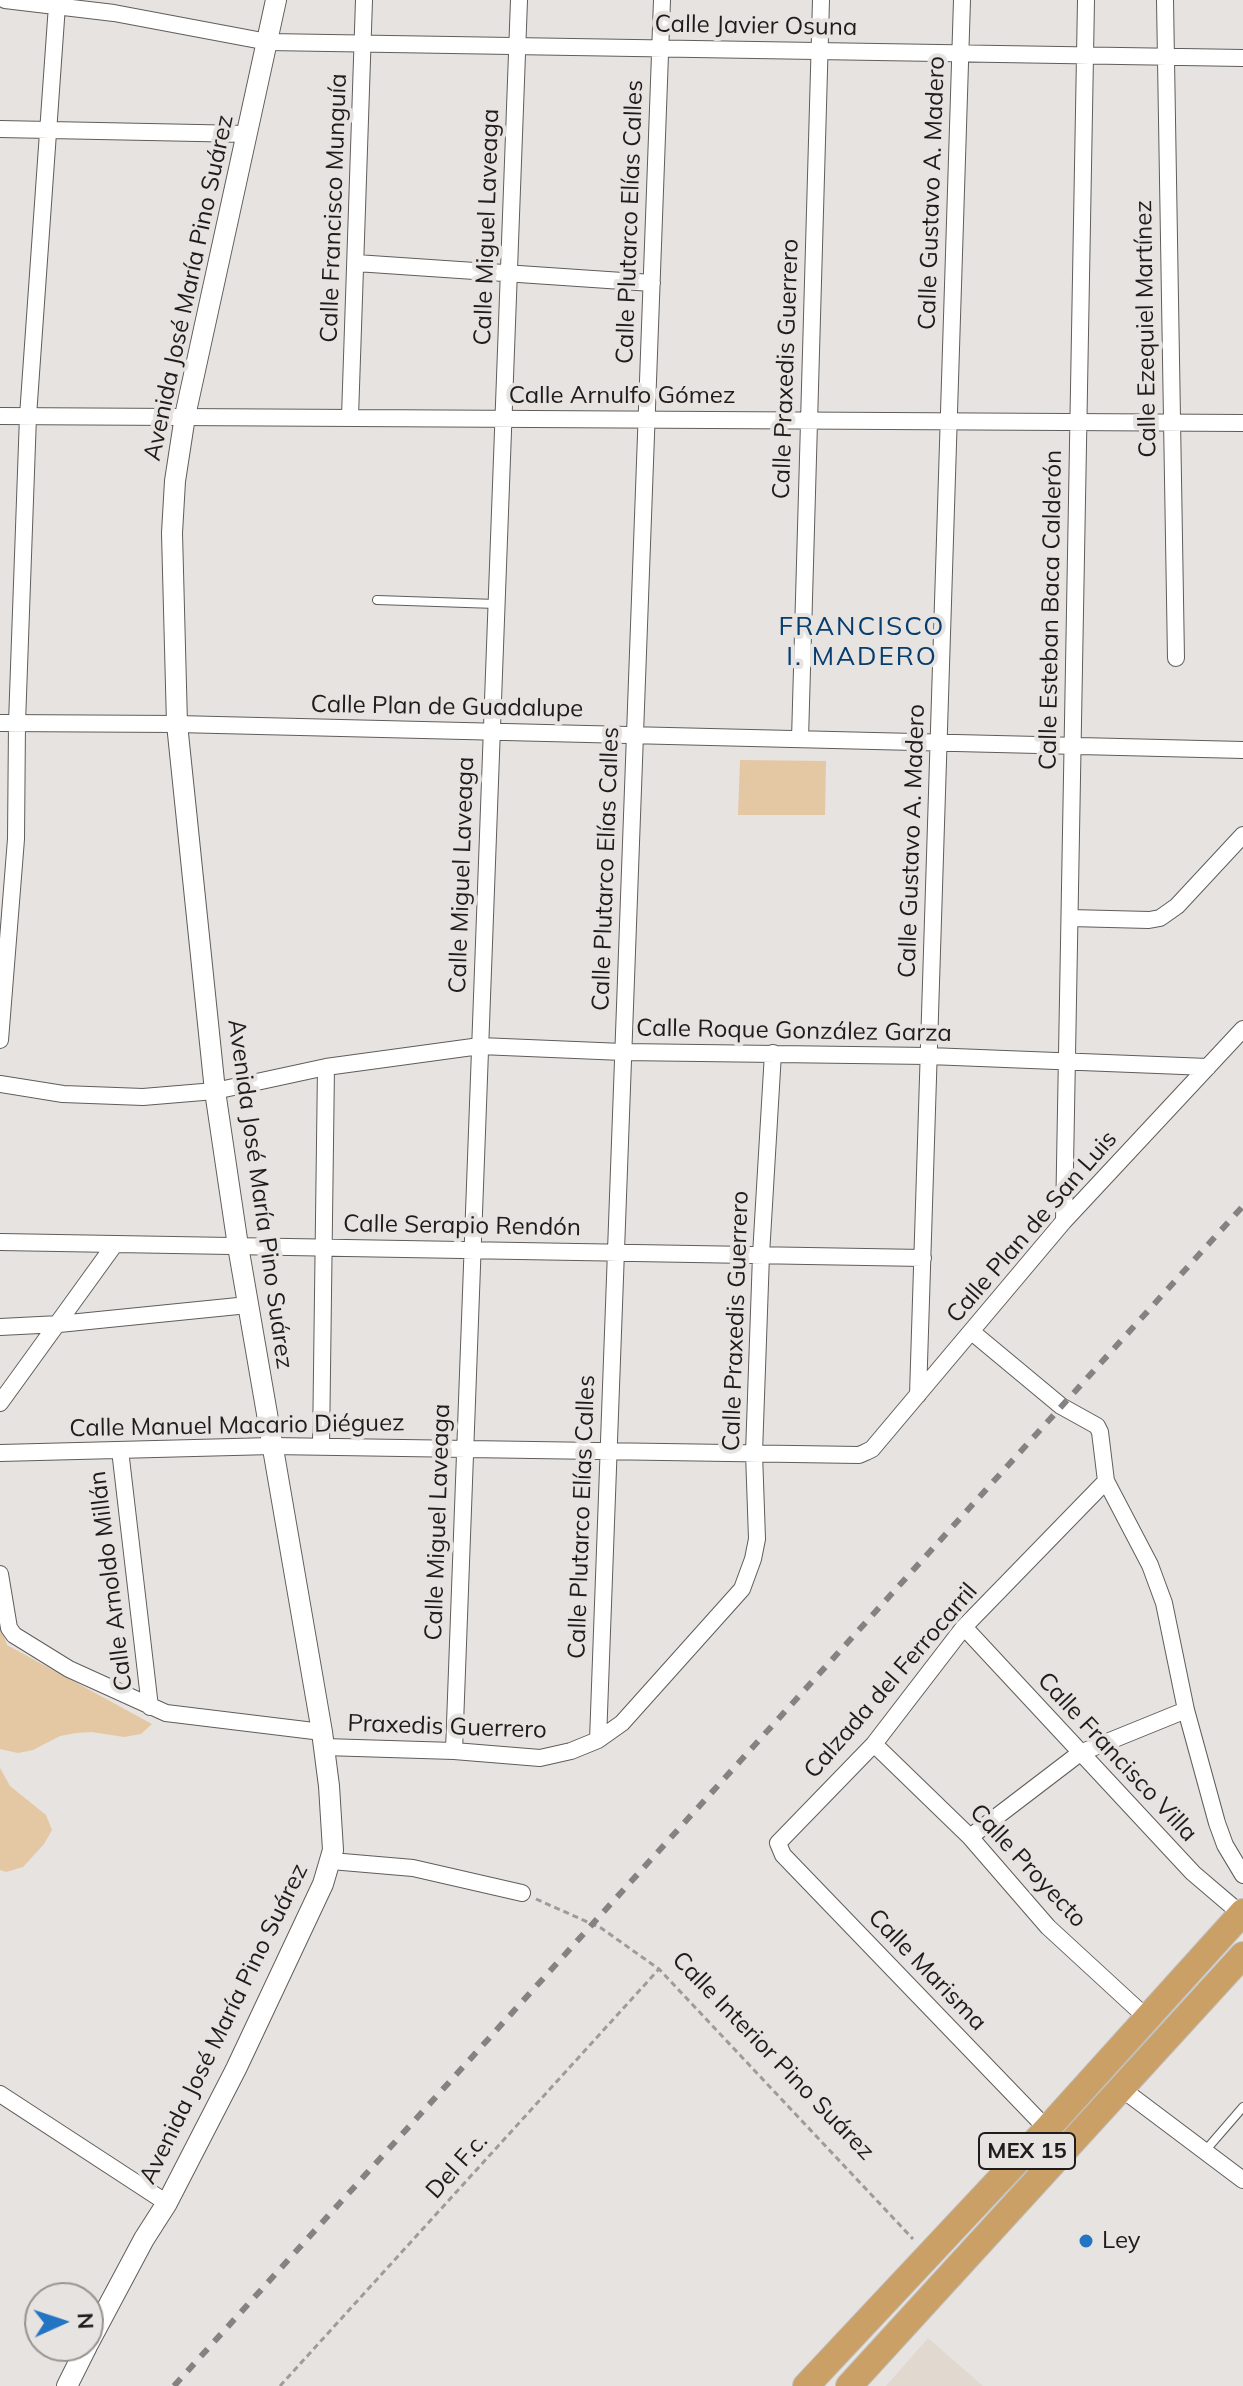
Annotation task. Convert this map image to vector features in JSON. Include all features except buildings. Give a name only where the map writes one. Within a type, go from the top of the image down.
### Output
[{"type":"highway","name":"MEX 15","points":[[806,2386],[1047,2129],[1242,1913]]},
{"type":"highway","name":"MEX 15","points":[[849,2386],[1243,1955]]},
{"type":"street","name":"Calle Javier Osuna","points":[[5,0],[115,6],[268,42],[1243,58]]},
{"type":"street","name":"Avenida José María Pino Suárez","points":[[104,2313],[167,2203],[236,2069],[331,1861],[333,1833],[329,1786],[215,1091],[177,724],[172,533],[175,481],[185,416],[276,0]]},
{"type":"street","name":"Calle Francisco Munguía","points":[[350,417],[364,0]]},
{"type":"street","name":"Calle Miguel Laveaga","points":[[454,1751],[519,0]]},
{"type":"street","name":"Calle Plutarco Elías Calles","points":[[598,1740],[662,0]]},
{"type":"street","name":"Calle Praxedis Guerrero","points":[[800,739],[821,0]]},
{"type":"street","name":"Calle Gustavo A. Madero","points":[[918,1395],[962,0]]},
{"type":"street","name":"Calle Esteban Baca Calderón","points":[[1064,1221],[1086,0]]},
{"type":"street","name":"Calle Ezequiel Martínez","points":[[1165,0],[1176,658]]},
{"type":"street","points":[[0,1040],[9,723],[57,5]]},
{"type":"street","points":[[0,129],[247,134]]},
{"type":"street","points":[[356,263],[652,283]]},
{"type":"street","name":"Calle Arnulfo Gómez","points":[[0,416],[1243,423]]},
{"type":"street","name":"Calle Plan de Guadalupe","points":[[9,723],[177,724],[1243,750]]},
{"type":"street","points":[[1070,918],[1160,918],[1177,906],[1243,835]]},
{"type":"street","name":"Calle Plan de San Luis","points":[[859,1455],[872,1449],[1064,1221],[1243,1029]]},
{"type":"street","name":"Calle Roque González Garza","points":[[0,1084],[63,1094],[143,1097],[215,1091],[326,1067],[480,1046],[623,1052],[929,1056],[1208,1067]]},
{"type":"street","name":"Calle Praxedis Guerrero","points":[[742,1589],[756,1550],[754,1453],[761,1255],[773,1053]]},
{"type":"street","points":[[321,1446],[326,1067]]},
{"type":"street","name":"Calle Serapio Rendón","points":[[0,1242],[923,1258]]},
{"type":"street","points":[[0,1403],[115,1244]]},
{"type":"street","points":[[0,1327],[248,1305]]},
{"type":"street","points":[[972,1332],[1061,1406],[1097,1426],[1102,1436],[1106,1481],[1150,1565],[1164,1603],[1186,1710],[1217,1823],[1230,1855],[1243,1875]]},
{"type":"street","name":"Calle Manuel Macario Diéguez","points":[[0,1453],[321,1446],[859,1455]]},
{"type":"street","name":"Calle Arnoldo Millán","points":[[120,1450],[150,1707]]},
{"type":"street","name":"Calzada del Ferrocarril","points":[[778,1843],[874,1744],[964,1627],[1106,1481]]},
{"type":"street","name":"Praxedis Guerrero","points":[[0,1574],[9,1628],[19,1641],[69,1669],[166,1713],[323,1747],[454,1751],[540,1758],[571,1751],[598,1740],[622,1723],[742,1589]]},
{"type":"street","name":"Calle Francisco Villa","points":[[964,1627],[1193,1873],[1242,1913]]},
{"type":"street","points":[[970,1837],[1080,1753],[1186,1710]]},
{"type":"street","name":"Calle Proyecto","points":[[874,1744],[970,1837],[1048,1927],[1148,2019]]},
{"type":"street","name":"Calle Marisma","points":[[778,1843],[783,1855],[1047,2129]]},
{"type":"street","points":[[331,1861],[413,1868],[522,1893]]},
{"type":"street","points":[[1122,2089],[1241,2176]]},
{"type":"street","points":[[0,2094],[167,2203]]},
{"type":"street","name":"Avenida José María Pino Suárez","points":[[67,2386],[79,2362]]},
{"type":"lane","points":[[377,600],[496,604]]},
{"type":"lane","points":[[1205,2151],[1243,2107]]},
{"type":"path","name":"Calle Interior Pino Suárez","points":[[522,1893],[601,1928],[659,1969],[929,2256]]},
{"type":"path","name":"Del F.c.","points":[[280,2386],[659,1969]]},
{"type":"shaded area","points":[[740,760],[826,761],[825,815],[738,815]]},
{"type":"shaded area","points":[[0,1625],[7,1645],[152,1724],[141,1734],[124,1737],[76,1733],[60,1736],[33,1750],[18,1753],[0,1749]]},
{"type":"shaded area","points":[[0,1768],[10,1786],[46,1815],[52,1830],[23,1867],[6,1872],[0,1870]]},
{"type":"shaded area","points":[[928,2338],[983,2386],[886,2386]]},
{"type":"railway","points":[[174,2386],[1243,1206]]},
{"type":"place","name":"Ley","points":[[1086,2241]]},
{"type":"district","name":"FRANCISCO I. MADERO","points":[[862,642]]}]
